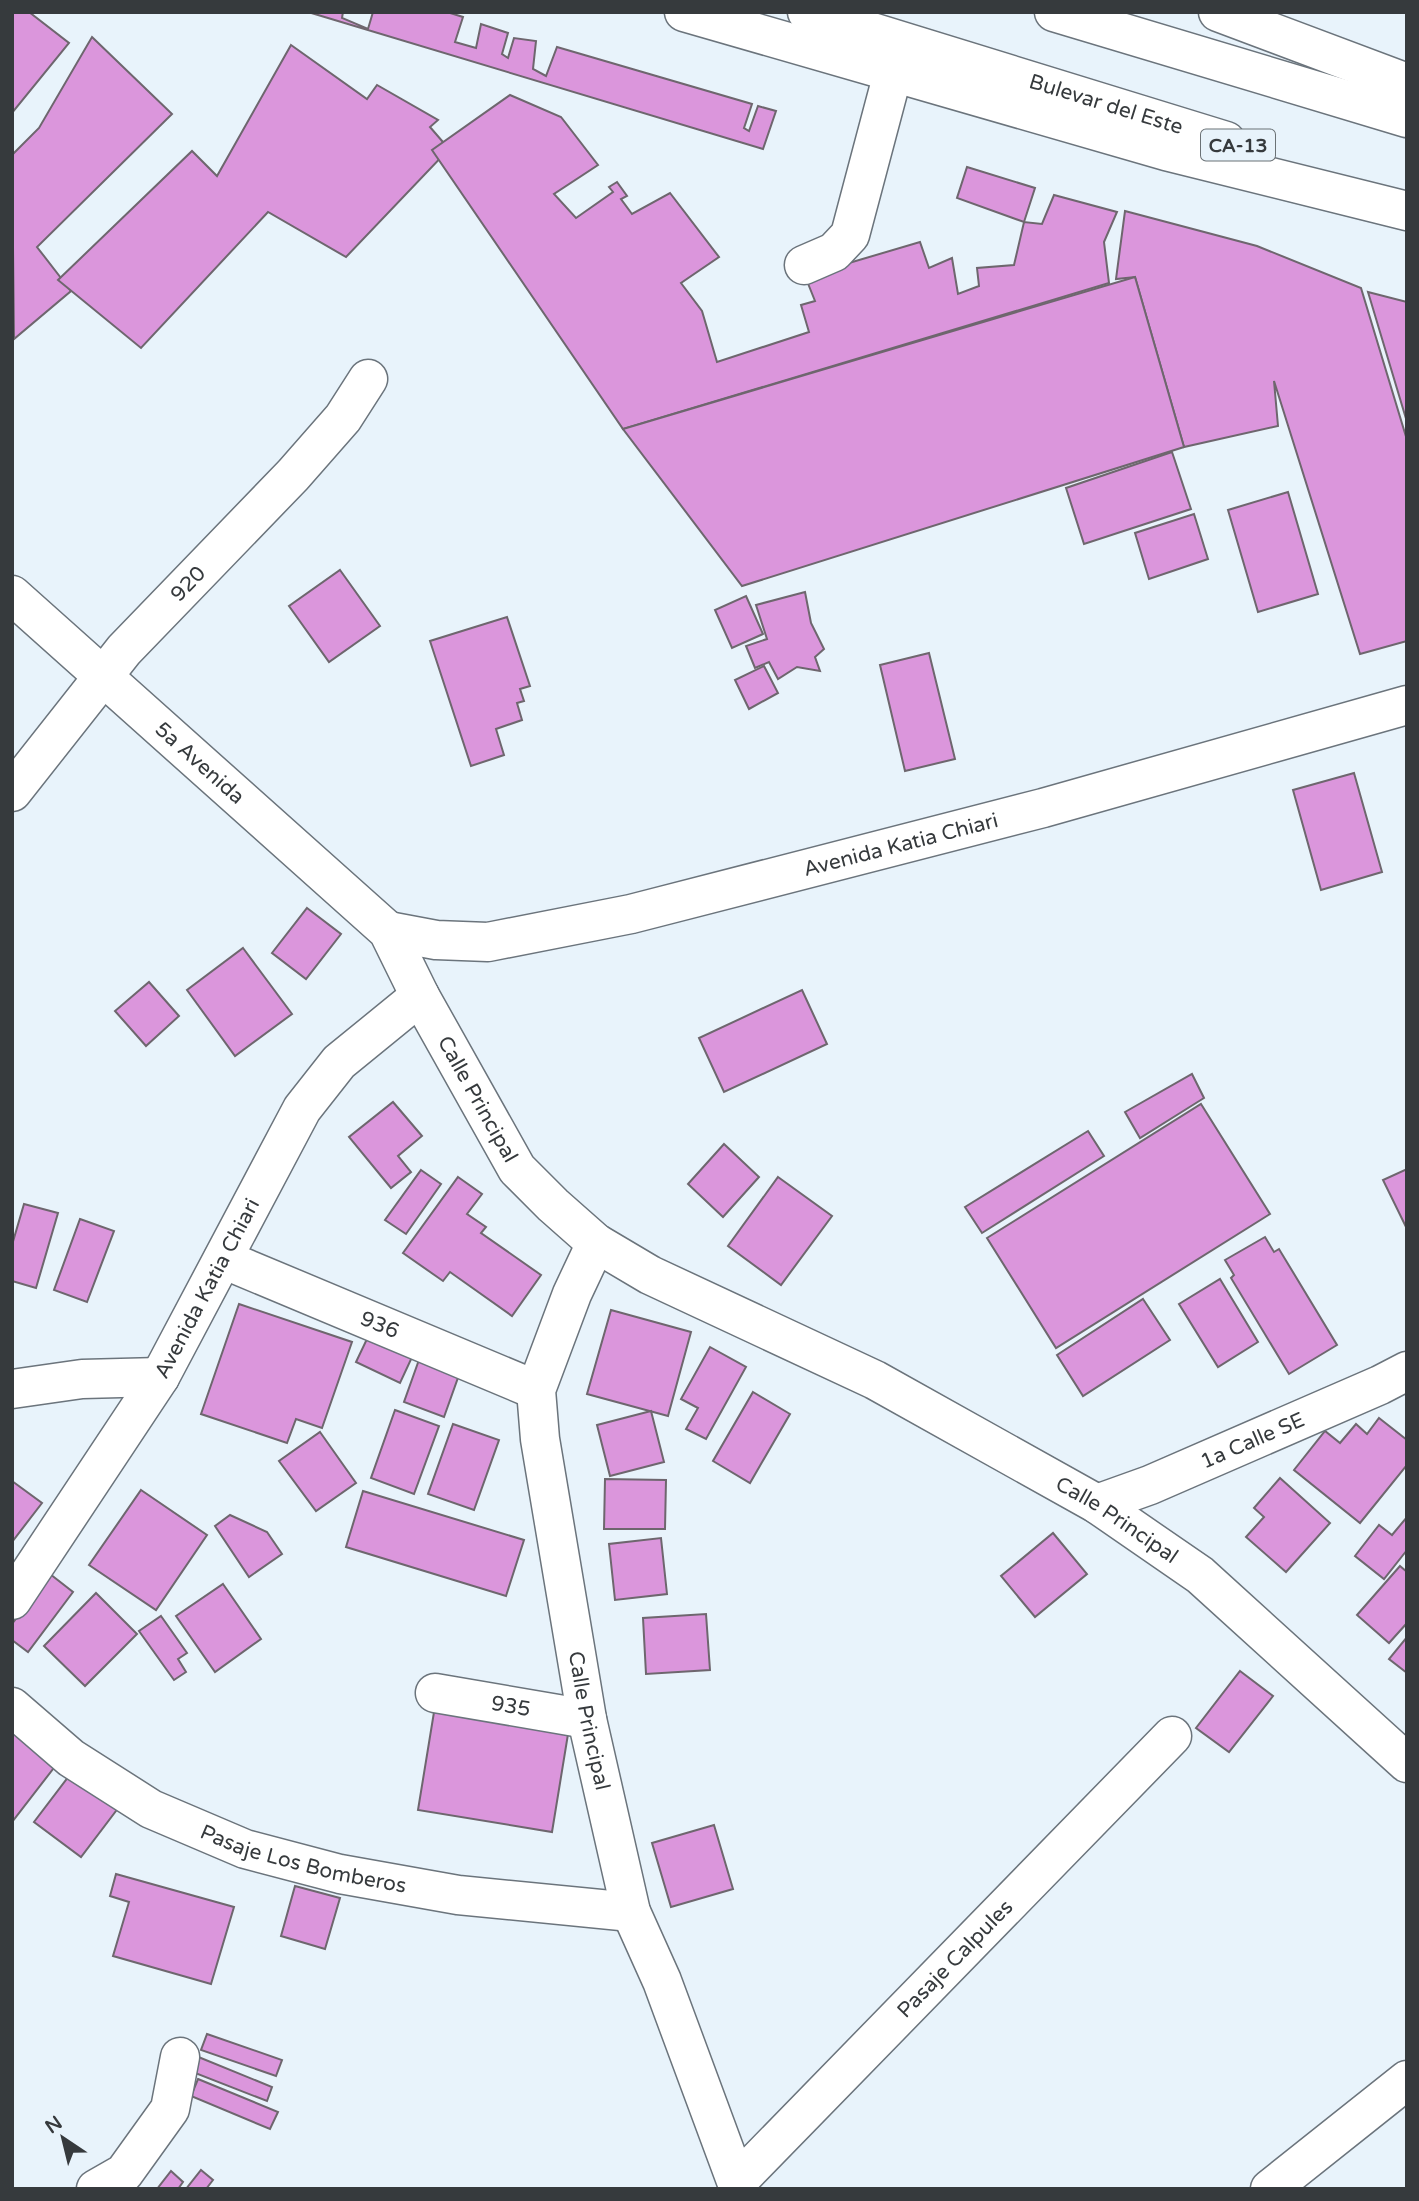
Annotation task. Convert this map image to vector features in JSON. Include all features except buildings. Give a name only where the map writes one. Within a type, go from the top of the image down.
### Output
[{"type":"main road","points":[[684,12],[1166,151],[1407,211]]},
{"type":"main road","name":"Bulevar del Este","points":[[807,12],[1407,197]]},
{"type":"main road","points":[[1218,12],[1406,91]]},
{"type":"main road","points":[[1072,17],[1406,91]]},
{"type":"main road","points":[[804,265],[834,252],[850,235],[893,73]]},
{"type":"main road","name":"920","points":[[12,792],[124,650],[293,475],[343,418],[368,379]]},
{"type":"main road","name":"5a Avenida","points":[[12,595],[388,931]]},
{"type":"main road","name":"Avenida Katia Chiari","points":[[388,931],[436,940],[488,942],[631,914],[1043,808],[1407,705]]},
{"type":"main road","name":"Calle Principal","points":[[388,931],[420,996],[517,1169],[596,1243],[649,1275],[875,1380],[1097,1504],[1200,1575],[1407,1763]]},
{"type":"main road","name":"Avenida Katia Chiari","points":[[12,1600],[223,1259],[302,1109],[339,1062],[420,996]]},
{"type":"main road","name":"Calle Principal","points":[[596,1243],[572,1294],[536,1390],[540,1439],[587,1719],[631,1912],[662,1981],[738,2185]]},
{"type":"main road","name":"936","points":[[223,1259],[536,1390]]},
{"type":"main road","points":[[12,1389],[82,1379],[149,1376]]},
{"type":"main road","name":"1a Calle SE","points":[[1097,1504],[1398,1387]]},
{"type":"main road","name":"935","points":[[435,1693],[587,1719]]},
{"type":"main road","name":"Pasaje Los Bomberos","points":[[12,1707],[71,1758],[151,1809],[245,1849],[340,1874],[457,1895],[631,1912]]},
{"type":"main road","name":"Pasaje Calpules","points":[[738,2185],[1172,1736]]},
{"type":"main road","points":[[96,2189],[124,2173],[170,2109],[180,2057]]},
{"type":"main road","points":[[1270,2189],[1407,2081]]}]
